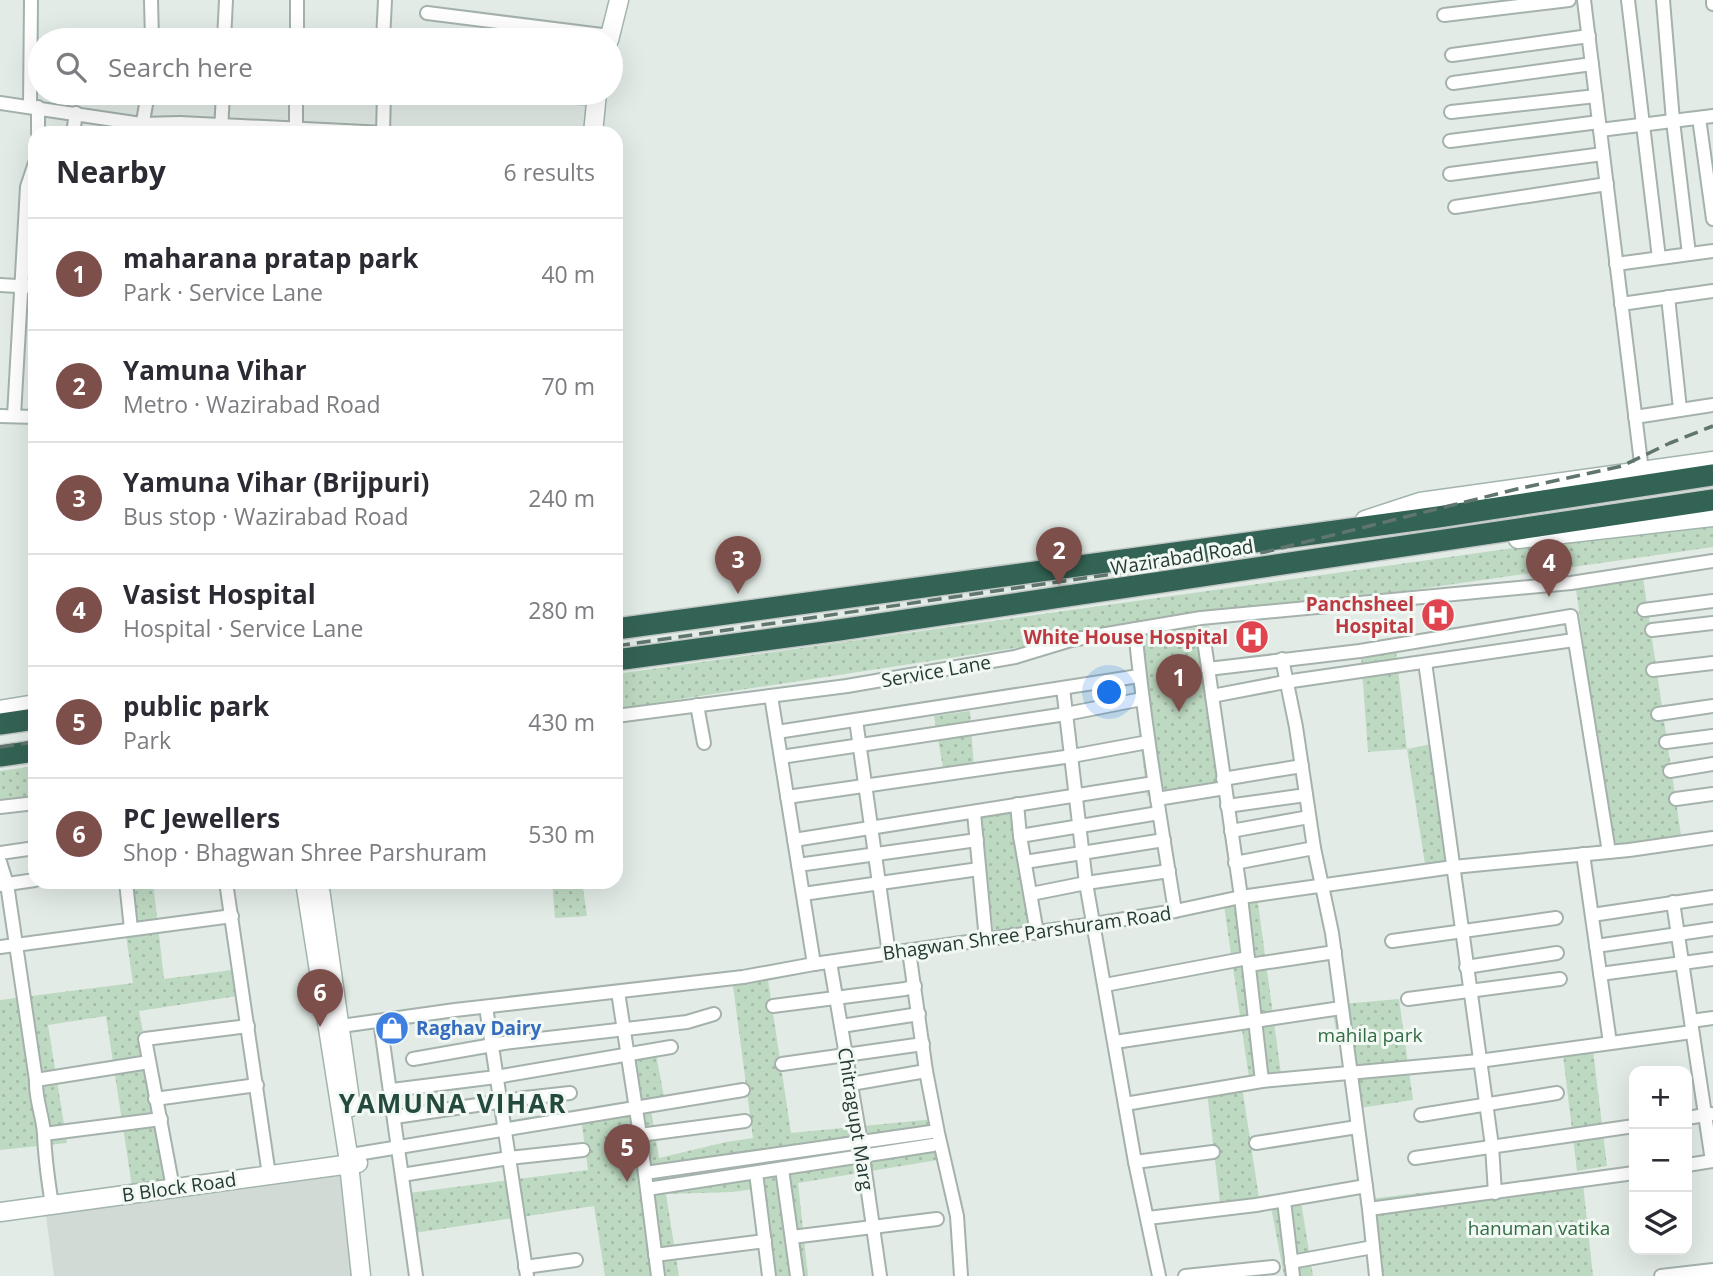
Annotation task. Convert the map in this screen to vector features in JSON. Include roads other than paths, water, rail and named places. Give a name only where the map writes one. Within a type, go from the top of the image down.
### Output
[{"type":"highway","name":"Wazirabad Road","points":[[623,628],[1438,517],[1713,475]]},
{"type":"highway","name":"Wazirabad Road","points":[[623,659],[853,628],[1713,500]]},
{"type":"highway","points":[[0,724],[28,720]]},
{"type":"highway","points":[[0,756],[28,752]]},
{"type":"street","points":[[31,0],[32,28]]},
{"type":"street","points":[[151,0],[152,28]]},
{"type":"street","points":[[225,28],[226,0]]},
{"type":"street","points":[[298,0],[298,28]]},
{"type":"street","points":[[384,28],[385,0]]},
{"type":"street","points":[[612,28],[619,0]]},
{"type":"street","points":[[1444,15],[1522,3],[1569,0]]},
{"type":"street","points":[[1584,0],[1642,471]]},
{"type":"street","points":[[1628,0],[1659,258]]},
{"type":"street","points":[[1663,0],[1672,121],[1689,254]]},
{"type":"street","points":[[426,13],[536,28]]},
{"type":"street","points":[[1452,55],[1589,36]]},
{"type":"street","points":[[1453,83],[1592,64]]},
{"type":"street","points":[[1451,112],[1596,96]]},
{"type":"street","points":[[0,103],[76,113],[132,126]]},
{"type":"street","points":[[141,126],[146,105]]},
{"type":"street","points":[[221,126],[222,105]]},
{"type":"street","points":[[296,105],[296,126]]},
{"type":"street","points":[[384,105],[384,126]]},
{"type":"street","points":[[594,126],[595,105]]},
{"type":"street","points":[[34,107],[37,126]]},
{"type":"street","points":[[74,126],[76,113]]},
{"type":"street","points":[[1451,141],[1600,126],[1642,125],[1713,116]]},
{"type":"street","points":[[1699,118],[1713,219]]},
{"type":"street","points":[[1450,174],[1603,153]]},
{"type":"street","points":[[28,184],[28,237]]},
{"type":"street","points":[[1455,207],[1607,184]]},
{"type":"street","points":[[1616,264],[1713,251]]},
{"type":"street","points":[[0,285],[28,287]]},
{"type":"street","points":[[1621,304],[1713,291]]},
{"type":"street","points":[[14,416],[28,296]]},
{"type":"street","points":[[1668,297],[1681,409]]},
{"type":"street","points":[[1635,417],[1713,405]]},
{"type":"street","points":[[0,416],[28,417]]},
{"type":"street","points":[[1332,531],[1420,502],[1713,461]]},
{"type":"street","points":[[1341,555],[1406,551],[1713,517]]},
{"type":"street","name":"Service Lane","points":[[623,715],[847,686],[1016,657],[1071,640],[1201,618],[1571,583],[1713,561]]},
{"type":"street","points":[[1644,610],[1713,601]]},
{"type":"street","points":[[1208,669],[1360,651],[1571,617],[1609,852]]},
{"type":"street","points":[[1652,630],[1713,623]]},
{"type":"street","points":[[1135,629],[1148,742],[1175,911]]},
{"type":"street","points":[[1204,640],[1241,897],[1262,1081]]},
{"type":"street","points":[[1212,696],[1286,682],[1574,640]]},
{"type":"street","points":[[1282,659],[1335,953],[1376,1276]]},
{"type":"street","points":[[1425,662],[1492,1146],[1495,1193]]},
{"type":"street","points":[[1653,670],[1713,663]]},
{"type":"street","points":[[777,732],[1139,676]]},
{"type":"street","points":[[1063,688],[1086,883],[1135,1162],[1159,1276]]},
{"type":"street","points":[[771,696],[814,964]]},
{"type":"street","points":[[781,757],[1066,714],[1142,699]]},
{"type":"street","points":[[0,710],[28,705]]},
{"type":"street","points":[[697,705],[704,743]]},
{"type":"street","points":[[1658,714],[1713,706]]},
{"type":"street","points":[[856,720],[889,954]]},
{"type":"street","points":[[1666,742],[1713,736]]},
{"type":"street","points":[[788,797],[1072,756],[1148,742]]},
{"type":"street","points":[[1670,771],[1713,764]]},
{"type":"street","points":[[1157,799],[1302,766]]},
{"type":"street","points":[[794,840],[1154,783]]},
{"type":"street","points":[[1676,799],[1713,794]]},
{"type":"street","points":[[1227,806],[1306,795]]},
{"type":"street","points":[[0,807],[28,804]]},
{"type":"street","points":[[1017,804],[1037,933]]},
{"type":"street","points":[[974,813],[985,940]]},
{"type":"street","points":[[1020,836],[1159,813]]},
{"type":"street","points":[[1231,831],[1310,817]]},
{"type":"street","name":"Bhagwan Shree Parshuram Road","points":[[333,1027],[743,977],[814,964],[1175,911],[1241,897],[1453,867],[1609,852],[1713,838]]},
{"type":"street","points":[[798,865],[977,840]]},
{"type":"street","points":[[1026,862],[1164,840]]},
{"type":"street","points":[[1236,863],[1314,848]]},
{"type":"street","points":[[0,853],[28,849]]},
{"type":"street","points":[[1583,853],[1610,1043]]},
{"type":"street","points":[[0,862],[36,1080],[35,1092],[44,1134],[43,1146],[51,1205]]},
{"type":"street","points":[[803,894],[979,869]]},
{"type":"street","points":[[1031,894],[1169,871]]},
{"type":"street","points":[[4,885],[28,881]]},
{"type":"street","points":[[127,889],[131,929]]},
{"type":"street","points":[[227,889],[269,1175]]},
{"type":"street","points":[[308,889],[315,904],[372,1276]]},
{"type":"street","points":[[315,904],[318,889]]},
{"type":"street","points":[[1592,915],[1713,897]]},
{"type":"street","points":[[1673,902],[1699,1076],[1709,1114],[1712,1161],[1692,1164]]},
{"type":"street","points":[[0,947],[232,916]]},
{"type":"street","points":[[1392,941],[1556,918]]},
{"type":"street","points":[[1596,946],[1713,929]]},
{"type":"street","points":[[909,951],[926,1071],[957,1216],[961,1276]]},
{"type":"street","points":[[1105,985],[1248,961],[1335,953]]},
{"type":"street","points":[[1466,967],[1557,953]]},
{"type":"street","points":[[1600,974],[1713,959]]},
{"type":"street","name":"Chitragupt Marg","points":[[830,962],[847,1054],[880,1276]]},
{"type":"street","points":[[1408,999],[1560,979]]},
{"type":"street","points":[[773,1006],[915,986]]},
{"type":"street","points":[[618,992],[658,1276]]},
{"type":"street","points":[[486,1007],[526,1271],[576,1260]]},
{"type":"street","points":[[1115,1042],[1342,1008]]},
{"type":"street","points":[[413,1059],[624,1028],[687,1022],[714,1014]]},
{"type":"street","points":[[841,1026],[919,1014]]},
{"type":"street","points":[[1125,1104],[1262,1081],[1479,1061],[1610,1043],[1692,1026],[1713,1018]]},
{"type":"street","points":[[380,1021],[392,1090],[416,1276]]},
{"type":"street","points":[[173,1188],[145,1039],[248,1026]]},
{"type":"street","points":[[782,1065],[923,1044]]},
{"type":"street","points":[[392,1090],[496,1077],[671,1047]]},
{"type":"street","points":[[36,1080],[149,1062]]},
{"type":"street","points":[[850,1084],[926,1071]]},
{"type":"street","points":[[1699,1076],[1713,1075]]},
{"type":"street","points":[[155,1099],[257,1084]]},
{"type":"street","points":[[354,1160],[398,1147],[743,1090]]},
{"type":"street","points":[[1421,1115],[1558,1093]]},
{"type":"street","points":[[395,1117],[570,1094]]},
{"type":"street","points":[[44,1134],[161,1119]]},
{"type":"street","points":[[640,1135],[745,1121]]},
{"type":"street","points":[[1256,1143],[1356,1127]]},
{"type":"street","points":[[1415,1158],[1629,1127]]},
{"type":"street","points":[[645,1174],[861,1143],[932,1139],[863,1157],[647,1189]]},
{"type":"street","points":[[408,1174],[509,1158],[583,1150]]},
{"type":"street","points":[[1135,1162],[1213,1152]]},
{"type":"street","points":[[354,1160],[361,1276]]},
{"type":"street","name":"B Block Road","points":[[0,1212],[269,1175],[354,1160]]},
{"type":"street","points":[[782,1169],[797,1276]]},
{"type":"street","points":[[756,1173],[769,1276]]},
{"type":"street","points":[[1369,1209],[1629,1174]]},
{"type":"street","points":[[1148,1218],[1284,1201],[1366,1186]]},
{"type":"street","points":[[1284,1201],[1292,1269],[1373,1247]]},
{"type":"street","points":[[792,1237],[937,1219]]},
{"type":"street","points":[[655,1255],[765,1241]]},
{"type":"street","points":[[1185,1276],[1273,1267]]},
{"type":"street","points":[[1661,1276],[1713,1270]]},
{"type":"railway","points":[[623,645],[1265,552],[1517,489],[1622,466],[1713,426]]},
{"type":"railway","points":[[0,747],[28,743]]},
{"type":"place","name":"Yamuna Vihar","points":[[1059,585]]},
{"type":"place","name":"Yamuna Vihar (Brijpuri)","points":[[738,594]]},
{"type":"place","name":"Vasist Hospital","points":[[1549,597]]},
{"type":"place","name":"Panchsheel Hospital","points":[[1438,615]]},
{"type":"place","name":"White House Hospital","points":[[1252,637]]},
{"type":"place","name":"maharana pratap park","points":[[1179,712]]},
{"type":"place","name":"PC Jewellers","points":[[320,1027]]},
{"type":"place","name":"Raghav Dairy","points":[[392,1028]]},
{"type":"place","name":"public park","points":[[627,1182]]},
{"type":"district","name":"YAMUNA VIHAR","points":[[453,1104]]},
{"type":"park label","name":"mahila park","points":[[1370,1035]]},
{"type":"park label","name":"hanuman vatika","points":[[1539,1228]]}]
